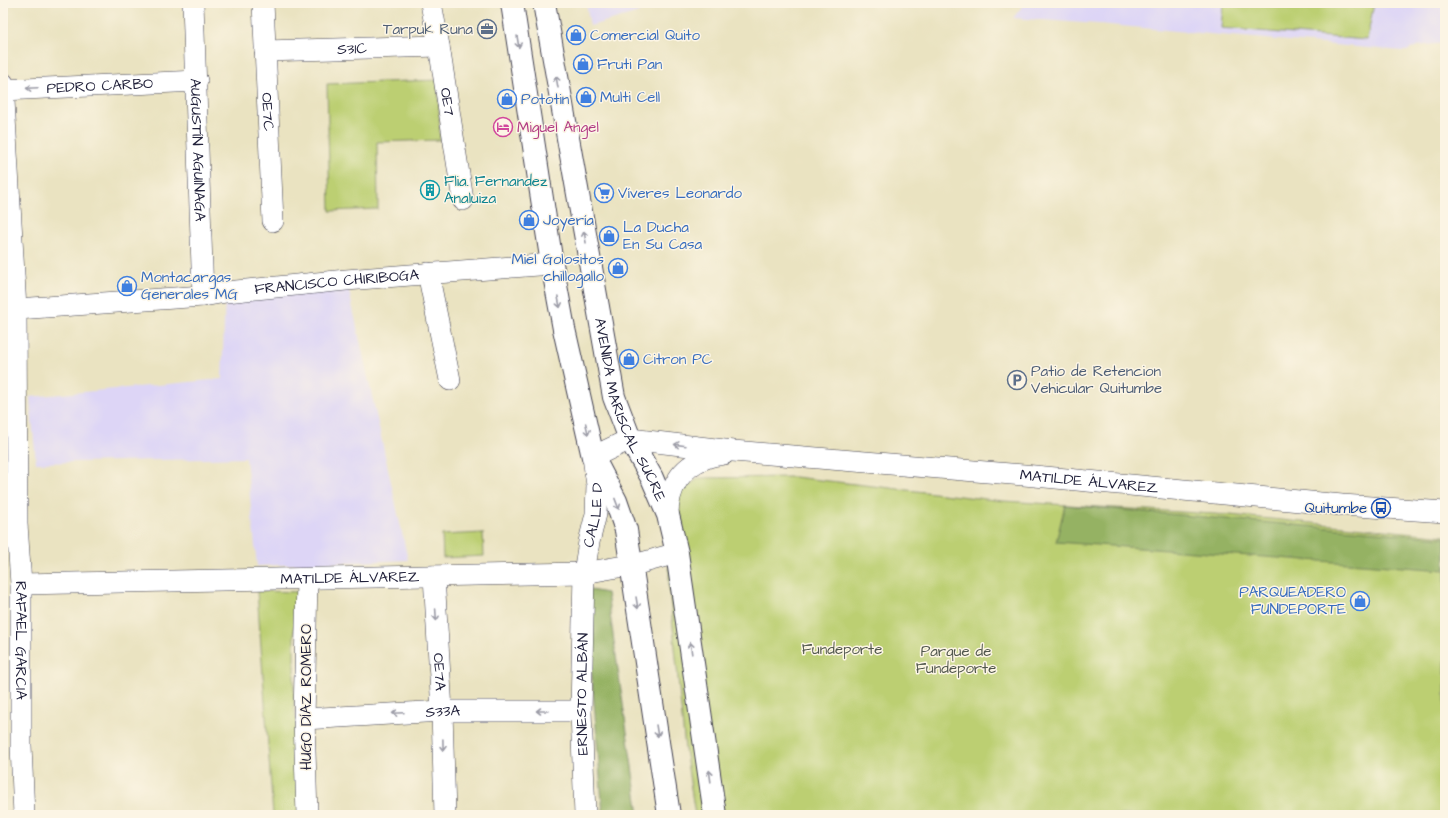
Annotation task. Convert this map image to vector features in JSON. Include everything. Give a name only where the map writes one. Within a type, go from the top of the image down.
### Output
[{"type":"main road","points":[[512,3],[552,264],[564,329],[593,457],[616,501],[626,530],[669,815]]},
{"type":"main road","name":"AVENIDA MARISCAL SUCRE","points":[[544,3],[614,397],[630,439],[652,478],[668,515],[677,553],[715,815]]},
{"type":"street","name":"AUGUSTÍN AGUINAGA","points":[[194,3],[203,296]]},
{"type":"street","name":"OE7C","points":[[263,3],[273,221]]},
{"type":"street","name":"OE7","points":[[431,3],[463,200]]},
{"type":"street","name":"S31C","points":[[265,51],[439,46]]},
{"type":"street","name":"PEDRO CARBO","points":[[3,90],[197,81]]},
{"type":"street","name":"RAFAEL GARCIA","points":[[3,83],[9,309],[10,524],[21,584],[12,746],[24,815]]},
{"type":"street","name":"FRANCISCO CHIRIBOGA","points":[[9,309],[203,296],[233,291],[428,273],[552,264]]},
{"type":"street","points":[[428,273],[450,380]]},
{"type":"street","name":"MATILDE ÁLVAREZ","points":[[630,439],[733,452],[1024,475],[1342,505],[1445,512]]},
{"type":"street","points":[[593,457],[630,439]]},
{"type":"street","name":"MATILDE ÁLVAREZ","points":[[668,515],[668,503],[671,491],[677,480],[685,471],[694,463],[706,458],[733,452]]},
{"type":"street","name":"CALLE D","points":[[584,573],[589,542],[596,514],[598,485],[593,457]]},
{"type":"street","name":"MATILDE ÁLVAREZ","points":[[21,584],[584,573],[641,563],[677,553]]},
{"type":"street","name":"ERNESTO ALBÁN","points":[[584,573],[581,711],[585,815]]},
{"type":"street","name":"OE7A","points":[[434,576],[442,711],[445,815]]},
{"type":"street","name":"HUGO DÍAZ ROMERO","points":[[306,579],[304,719],[307,815]]},
{"type":"street","name":"S33A","points":[[304,719],[442,711],[581,711]]},
{"type":"shaded area","points":[[586,3],[670,3],[590,26]]},
{"type":"shaded area","points":[[1025,3],[1445,3],[1445,43],[1417,46],[1407,51],[1402,51],[1099,24],[1013,18]]},
{"type":"shaded area","points":[[347,282],[408,560],[257,566],[246,458],[36,463],[30,397],[222,379],[225,294]]},
{"type":"shaded area","points":[[17,320],[21,519],[3,521],[3,321]]},
{"type":"green space","points":[[1223,3],[1374,3],[1367,40],[1221,28]]},
{"type":"green space","points":[[438,80],[440,140],[377,142],[378,209],[330,211],[327,84]]},
{"type":"green space","name":"Fundeporte","points":[[794,477],[1003,501],[1229,515],[1445,536],[1445,815],[695,815],[685,749],[669,587],[669,525],[675,495],[699,478]]},
{"type":"green space","points":[[1065,505],[1445,538],[1445,570],[1056,542]]},
{"type":"green space","points":[[483,533],[484,556],[443,558],[442,535]]},
{"type":"green space","points":[[585,589],[607,593],[639,815],[603,815]]},
{"type":"green space","points":[[257,591],[304,592],[304,613],[294,627],[294,705],[312,815],[273,815]]},
{"type":"place","name":"Tarpuk Runa","points":[[487,29]]},
{"type":"place","name":"Comercial Quito","points":[[576,35]]},
{"type":"place","name":"Fruti Pan","points":[[583,64]]},
{"type":"place","name":"Multi Cell","points":[[586,97]]},
{"type":"place","name":"Pototin","points":[[507,99]]},
{"type":"place","name":"Miguel Angel","points":[[503,127]]},
{"type":"place","name":"Flia. Fernandez Analuiza","points":[[430,190]]},
{"type":"place","name":"Víveres Leonardo","points":[[604,193]]},
{"type":"place","name":"Joyería","points":[[529,220]]},
{"type":"place","name":"La Ducha En Su Casa","points":[[609,236]]},
{"type":"place","name":"Miel Golositos chillogallo","points":[[618,268]]},
{"type":"place","name":"Montacargas Generales MG","points":[[127,286]]},
{"type":"place","name":"Citron PC","points":[[629,359]]},
{"type":"place","name":"Patio de Retencion Vehicular Quitumbe","points":[[1017,380]]},
{"type":"place","name":"Quitumbe","points":[[1381,508]]},
{"type":"place","name":"PARQUEADERO FUNDEPORTE","points":[[1360,601]]},
{"type":"park label","name":"Parque de Fundeporte","points":[[956,660]]}]
